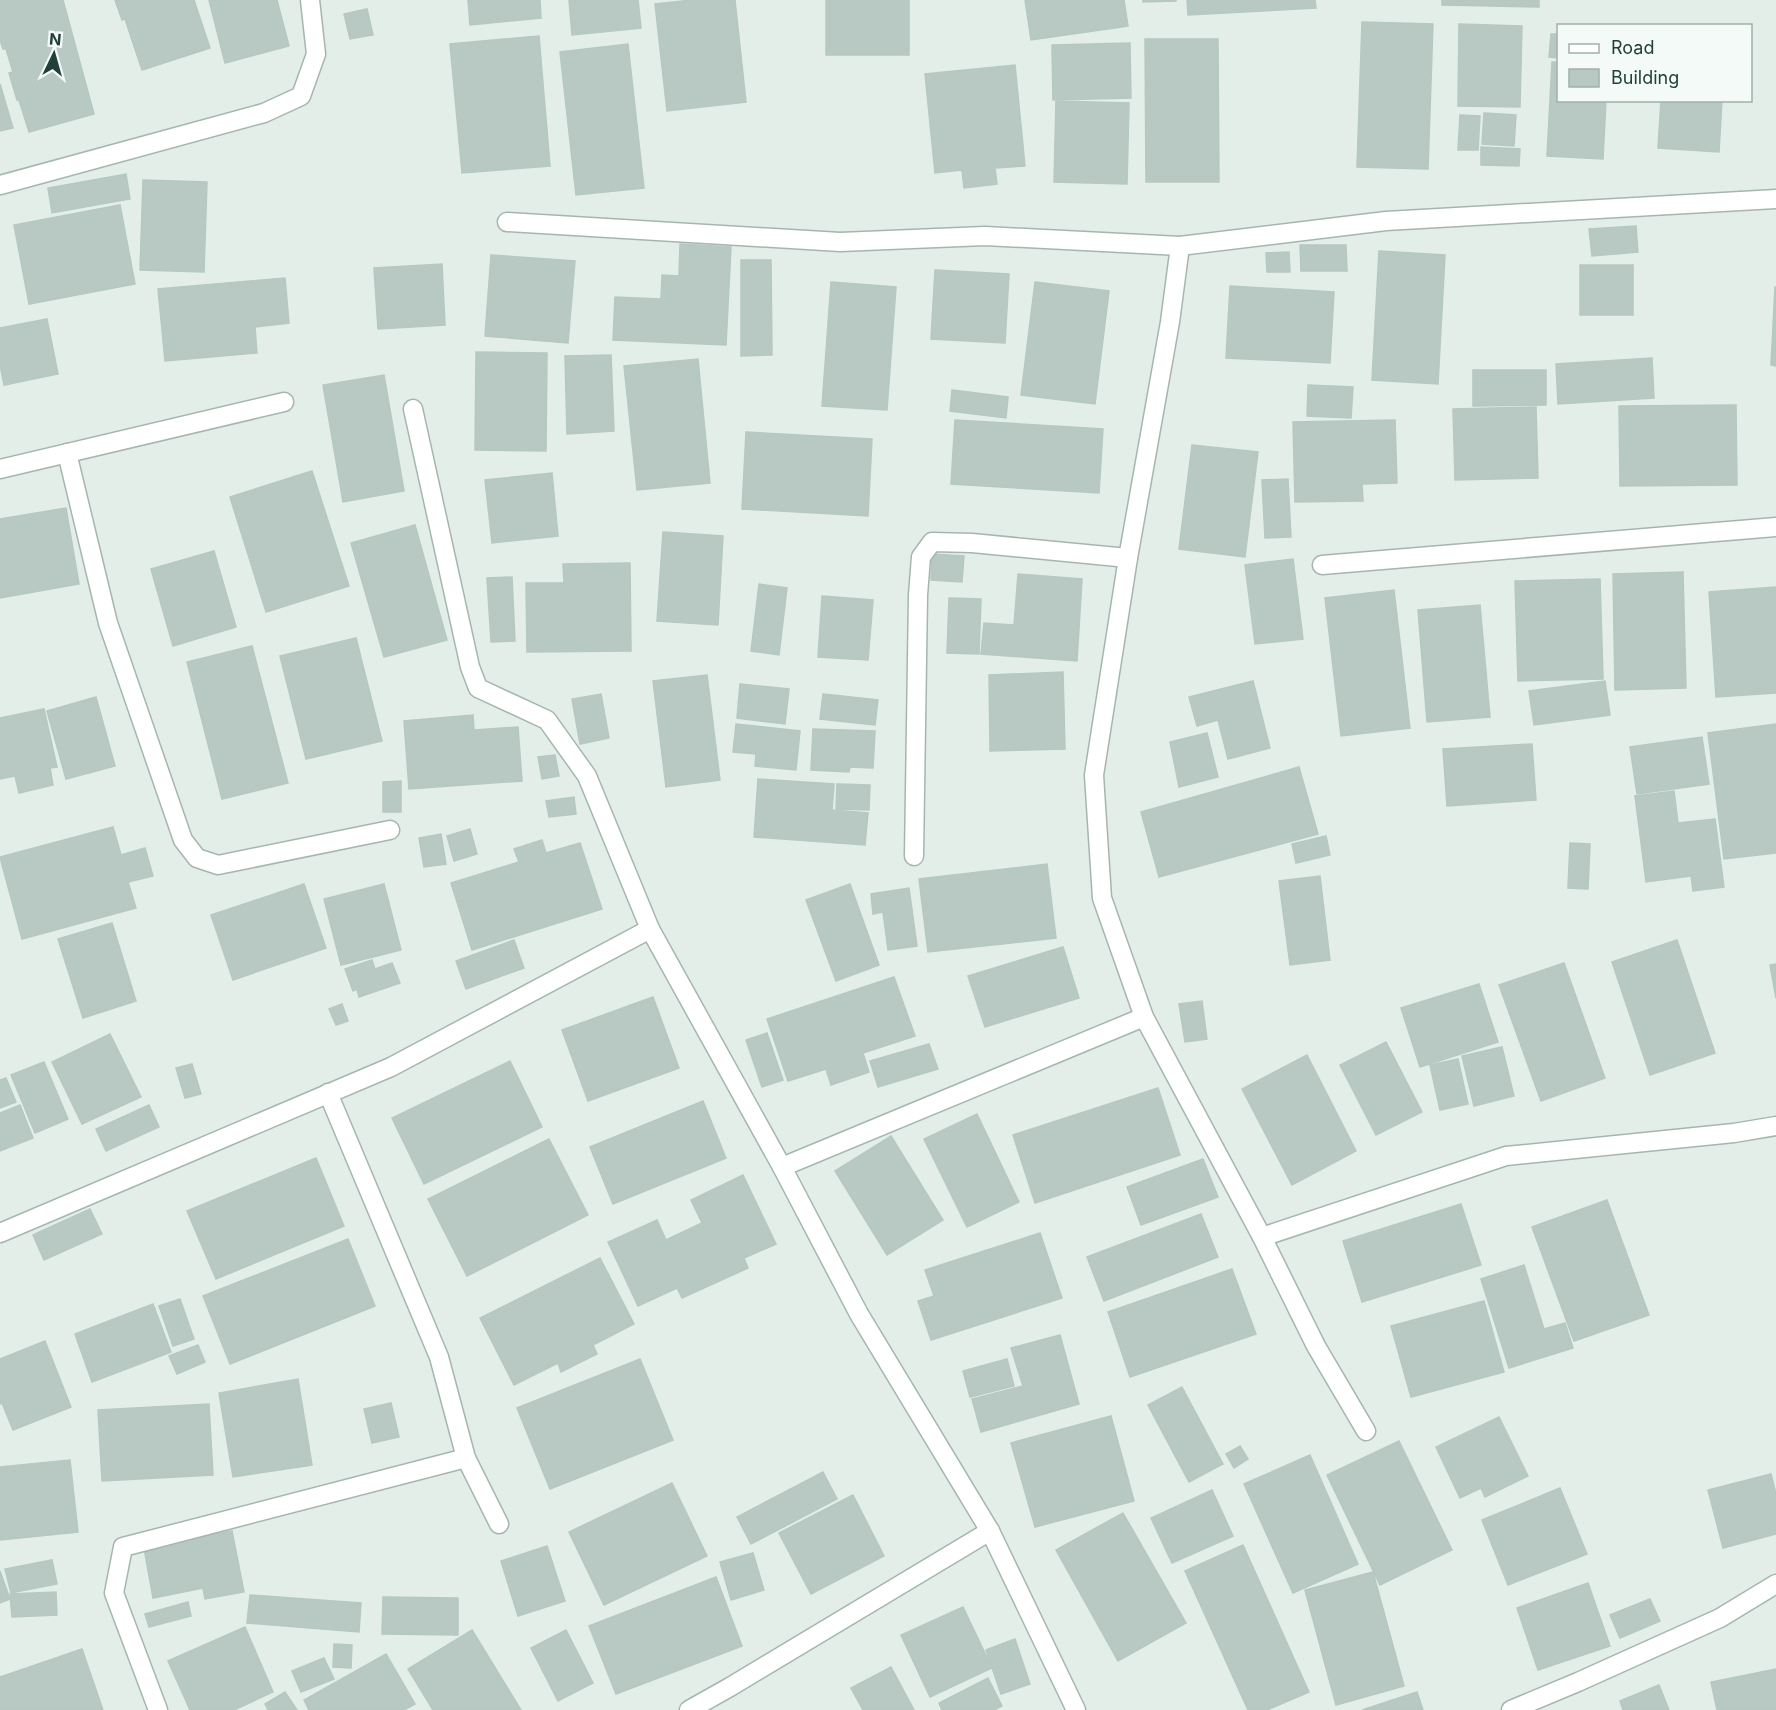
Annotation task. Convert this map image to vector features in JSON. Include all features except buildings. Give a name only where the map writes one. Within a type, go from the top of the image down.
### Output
[{"type":"street","points":[[0,185],[264,113],[301,96],[316,54],[310,0]]},
{"type":"street","points":[[507,222],[840,242],[985,236],[1180,246],[1386,222],[1776,199]]},
{"type":"street","points":[[1180,246],[1170,322],[1128,558],[1094,775],[1102,898],[1144,1017],[1262,1237],[1316,1346],[1366,1431]]},
{"type":"street","points":[[0,470],[284,402]]},
{"type":"street","points":[[413,409],[470,667],[478,688],[547,720],[587,776],[650,929],[783,1167],[859,1314],[990,1531],[1076,1710]]},
{"type":"street","points":[[67,453],[108,623],[183,840],[197,858],[218,865],[390,830]]},
{"type":"street","points":[[1322,565],[1776,526]]},
{"type":"street","points":[[914,856],[918,595],[921,556],[932,542],[972,543],[1128,558]]},
{"type":"street","points":[[0,1233],[391,1067],[650,929]]},
{"type":"street","points":[[783,1167],[1144,1017]]},
{"type":"street","points":[[328,1094],[439,1357],[466,1458],[499,1524]]},
{"type":"street","points":[[1262,1237],[1506,1156],[1734,1133],[1776,1126]]},
{"type":"street","points":[[158,1710],[114,1593],[123,1547],[466,1458]]},
{"type":"street","points":[[689,1710],[990,1531]]},
{"type":"street","points":[[1511,1710],[1720,1618],[1776,1584]]}]
